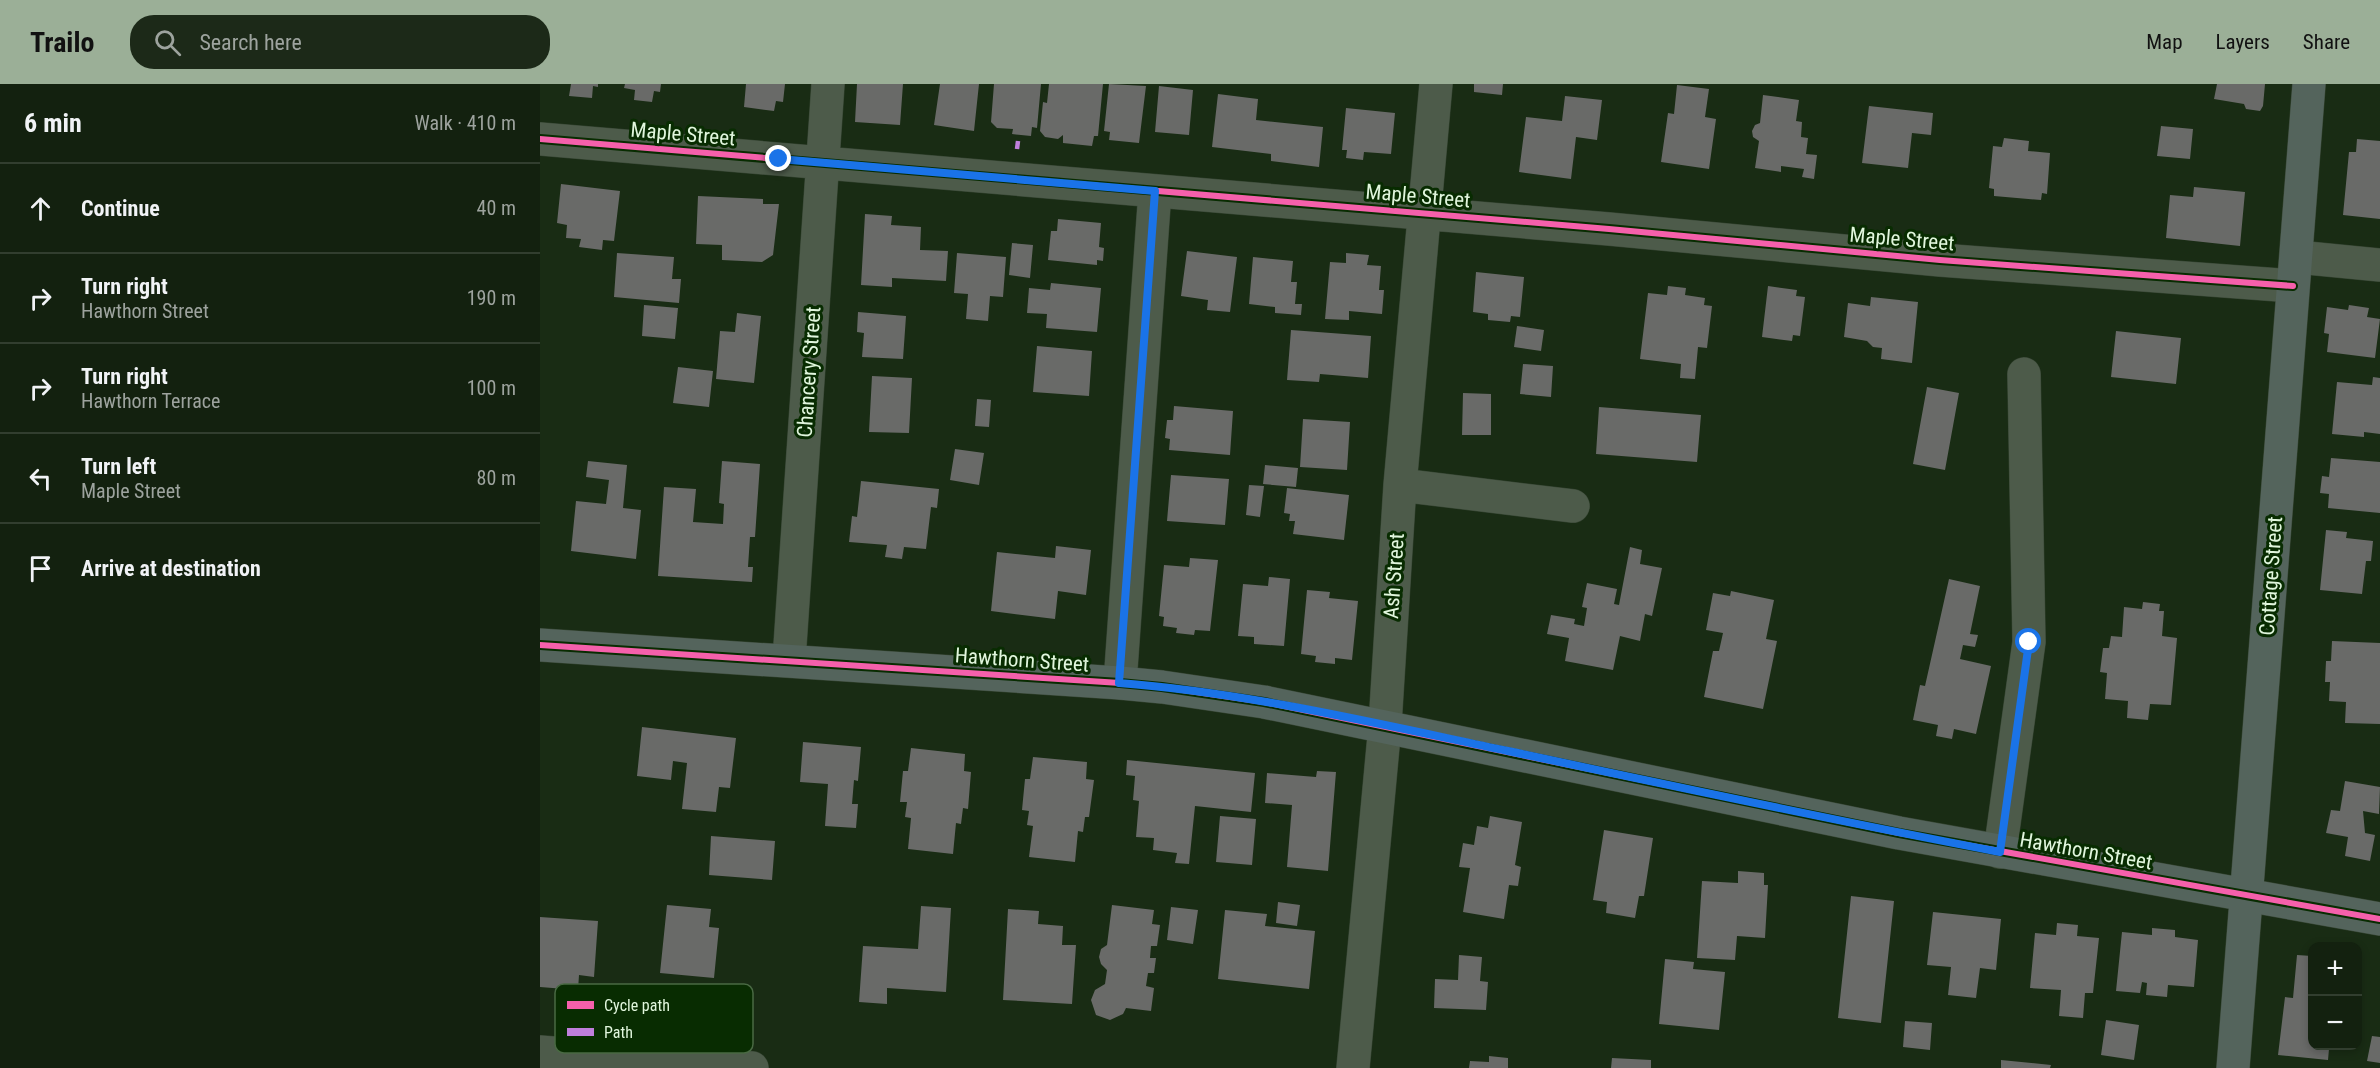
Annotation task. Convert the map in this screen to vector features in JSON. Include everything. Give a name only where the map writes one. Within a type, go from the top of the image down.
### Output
[{"type":"main road","name":"Cottage Street","points":[[2234,1068],[2309,84]]},
{"type":"main road","name":"Hawthorn Street","points":[[540,645],[1119,683],[1212,693],[1385,725],[1807,814],[2000,852],[2380,919]]},
{"type":"street","name":"Chancery Street","points":[[789,660],[828,84]]},
{"type":"street","name":"Ash Street","points":[[1353,1068],[1385,725],[1400,485],[1436,84]]},
{"type":"street","name":"Maple Street","points":[[540,139],[1426,213],[1940,260],[2295,271],[2380,265]]},
{"type":"street","points":[[1119,683],[1155,191]]},
{"type":"street","points":[[2000,852],[2029,642],[2024,374]]},
{"type":"street","points":[[1400,485],[1573,506]]},
{"type":"street","points":[[540,1052],[657,1064],[752,1068]]},
{"type":"building","points":[[571,84],[598,84],[598,87],[593,86],[592,98],[569,96]]},
{"type":"building","points":[[625,84],[661,84],[660,92],[654,91],[652,102],[634,100],[635,90],[624,88]]},
{"type":"building","points":[[746,84],[785,84],[783,102],[776,101],[774,111],[744,107]]},
{"type":"building","points":[[857,84],[903,84],[900,125],[855,122]]},
{"type":"building","points":[[940,84],[979,84],[974,131],[934,125]]},
{"type":"building","points":[[994,84],[1041,84],[1037,128],[1032,127],[1031,136],[1012,134],[1013,129],[997,128],[991,122]]},
{"type":"building","points":[[1049,84],[1103,84],[1098,136],[1094,136],[1092,146],[1063,143],[1063,135],[1058,139],[1045,137],[1040,131],[1043,102],[1047,103]]},
{"type":"building","points":[[1109,84],[1146,86],[1139,143],[1109,140],[1110,132],[1104,131]]},
{"type":"building","points":[[1474,84],[1503,84],[1502,95],[1474,92]]},
{"type":"building","points":[[2217,84],[2265,84],[2263,106],[2260,111],[2246,109],[2244,104],[2214,99]]},
{"type":"building","points":[[1677,85],[1709,89],[1705,117],[1716,119],[1709,169],[1661,162],[1668,113],[1674,114]]},
{"type":"building","points":[[1159,86],[1193,90],[1189,135],[1155,132]]},
{"type":"building","points":[[1218,94],[1258,99],[1256,120],[1323,127],[1319,167],[1271,161],[1271,154],[1212,147]]},
{"type":"building","points":[[1763,95],[1799,100],[1796,121],[1802,122],[1801,137],[1808,138],[1806,154],[1817,155],[1814,179],[1802,177],[1804,169],[1781,166],[1781,172],[1755,168],[1759,141],[1753,137],[1752,131],[1755,125],[1760,123]]},
{"type":"building","points":[[1565,96],[1602,100],[1597,140],[1576,137],[1571,179],[1519,172],[1526,117],[1562,121]]},
{"type":"building","points":[[1869,106],[1933,113],[1931,135],[1912,133],[1908,168],[1862,163]]},
{"type":"building","points":[[1346,108],[1395,113],[1391,154],[1364,152],[1363,160],[1346,158],[1347,150],[1342,150]]},
{"type":"building","points":[[2161,126],[2193,129],[2190,159],[2157,156]]},
{"type":"building","points":[[2004,138],[2029,141],[2028,151],[2050,153],[2047,194],[2042,193],[2041,200],[1994,196],[1994,189],[1989,188],[1993,146],[2002,147]]},
{"type":"building","points":[[2357,139],[2380,141],[2380,219],[2343,215],[2349,152],[2356,152]]},
{"type":"building","points":[[561,184],[620,191],[614,241],[603,240],[602,250],[579,247],[581,239],[566,238],[567,225],[557,223]]},
{"type":"building","points":[[2194,187],[2245,192],[2240,246],[2166,238],[2170,195],[2193,197]]},
{"type":"building","points":[[698,196],[763,199],[763,204],[779,204],[773,255],[762,262],[722,260],[722,245],[696,244]]},
{"type":"building","points":[[865,214],[892,216],[891,225],[921,227],[920,250],[948,251],[946,281],[892,278],[892,287],[861,285]]},
{"type":"building","points":[[1058,219],[1101,223],[1099,247],[1104,248],[1103,261],[1097,260],[1097,265],[1048,260],[1051,231],[1057,231]]},
{"type":"building","points":[[1012,243],[1033,245],[1030,278],[1009,275]]},
{"type":"building","points":[[1187,251],[1237,257],[1230,312],[1207,310],[1208,300],[1181,296]]},
{"type":"building","points":[[617,253],[674,257],[672,279],[681,279],[679,303],[614,297]]},
{"type":"building","points":[[957,253],[1006,257],[1003,297],[990,296],[988,321],[966,319],[968,294],[954,293]]},
{"type":"building","points":[[1346,253],[1369,255],[1367,265],[1381,266],[1379,290],[1384,290],[1382,314],[1349,311],[1349,320],[1325,319],[1330,262],[1346,263]]},
{"type":"building","points":[[1253,257],[1293,261],[1291,282],[1297,282],[1295,304],[1302,304],[1301,315],[1275,313],[1275,307],[1249,304]]},
{"type":"building","points":[[1476,272],[1524,277],[1520,317],[1511,316],[1510,322],[1488,320],[1488,314],[1473,312]]},
{"type":"building","points":[[1051,283],[1101,288],[1097,332],[1046,328],[1047,314],[1027,313],[1029,288],[1050,290]]},
{"type":"building","points":[[1668,286],[1686,288],[1685,295],[1705,298],[1704,305],[1712,306],[1707,348],[1698,347],[1695,379],[1680,378],[1681,364],[1640,359],[1648,293],[1667,295]]},
{"type":"building","points":[[1768,286],[1797,290],[1796,296],[1805,297],[1800,336],[1793,335],[1792,341],[1762,337]]},
{"type":"building","points":[[1871,297],[1918,302],[1912,363],[1881,359],[1882,348],[1873,347],[1867,341],[1844,337],[1848,303],[1870,306]]},
{"type":"building","points":[[644,305],[678,308],[675,339],[642,336]]},
{"type":"building","points":[[2349,305],[2369,308],[2367,317],[2380,319],[2375,358],[2327,352],[2329,334],[2324,333],[2327,307],[2348,310]]},
{"type":"building","points":[[858,312],[906,316],[903,359],[862,357],[864,333],[857,332]]},
{"type":"building","points":[[737,313],[761,316],[754,383],[716,379],[720,331],[735,332]]},
{"type":"building","points":[[1517,326],[1544,330],[1541,351],[1514,347]]},
{"type":"building","points":[[1291,330],[1371,336],[1368,378],[1320,374],[1319,382],[1287,380]]},
{"type":"building","points":[[2116,331],[2181,338],[2176,384],[2111,377]]},
{"type":"building","points":[[1037,346],[1092,351],[1089,396],[1033,392]]},
{"type":"building","points":[[1523,364],[1553,366],[1551,397],[1520,394]]},
{"type":"building","points":[[678,367],[713,371],[709,407],[673,403]]},
{"type":"building","points":[[872,376],[912,378],[909,433],[869,432]]},
{"type":"building","points":[[2373,377],[2380,378],[2380,434],[2364,432],[2364,437],[2332,434],[2337,382],[2372,385]]},
{"type":"building","points":[[1927,387],[1959,393],[1945,470],[1913,464]]},
{"type":"building","points":[[1463,393],[1491,394],[1491,435],[1462,435]]},
{"type":"building","points":[[977,399],[991,400],[989,427],[975,426]]},
{"type":"building","points":[[1174,406],[1233,411],[1230,455],[1169,450],[1170,439],[1165,438],[1167,420],[1173,420]]},
{"type":"building","points":[[1599,407],[1701,415],[1697,462],[1596,454]]},
{"type":"building","points":[[1303,419],[1350,422],[1347,470],[1300,467]]},
{"type":"building","points":[[955,449],[984,453],[979,485],[950,480]]},
{"type":"building","points":[[2331,458],[2380,462],[2380,513],[2328,508],[2329,494],[2320,493],[2322,476],[2329,477]]},
{"type":"building","points":[[588,461],[627,465],[623,508],[641,510],[636,559],[571,551],[576,501],[606,504],[609,480],[586,477]]},
{"type":"building","points":[[722,461],[760,464],[755,537],[750,537],[748,567],[753,567],[752,582],[658,576],[664,487],[696,489],[693,522],[723,524],[724,504],[719,503]]},
{"type":"building","points":[[1265,465],[1298,468],[1296,487],[1263,484]]},
{"type":"building","points":[[1171,475],[1229,479],[1225,525],[1167,521]]},
{"type":"building","points":[[861,481],[939,489],[937,508],[931,507],[926,549],[904,547],[902,559],[885,557],[887,545],[849,542],[852,516],[857,517]]},
{"type":"building","points":[[1249,485],[1264,486],[1260,517],[1246,515]]},
{"type":"building","points":[[1287,488],[1349,495],[1344,540],[1293,534],[1295,521],[1289,521],[1290,514],[1284,513]]},
{"type":"building","points":[[2326,530],[2347,532],[2346,538],[2373,541],[2371,561],[2366,561],[2362,594],[2320,590]]},
{"type":"building","points":[[1056,546],[1091,550],[1086,595],[1058,591],[1055,619],[991,611],[997,552],[1055,558]]},
{"type":"building","points":[[1630,547],[1642,550],[1640,564],[1662,568],[1652,616],[1645,614],[1640,641],[1620,636],[1613,670],[1565,661],[1569,638],[1547,634],[1551,615],[1575,619],[1574,624],[1584,626],[1587,608],[1582,607],[1587,583],[1617,589],[1614,604],[1619,605]]},
{"type":"building","points":[[1190,558],[1218,560],[1210,631],[1195,630],[1194,635],[1176,633],[1177,628],[1163,626],[1164,617],[1159,616],[1164,565],[1189,567]]},
{"type":"building","points":[[1269,577],[1290,579],[1284,646],[1254,644],[1254,637],[1238,636],[1243,584],[1268,586]]},
{"type":"building","points":[[1949,579],[1980,586],[1970,634],[1978,635],[1975,647],[1963,645],[1960,659],[1991,666],[1976,734],[1954,729],[1952,739],[1936,736],[1938,725],[1913,720],[1920,685],[1925,686]]},
{"type":"building","points":[[1307,590],[1330,592],[1329,598],[1358,601],[1352,660],[1335,658],[1335,664],[1315,662],[1316,656],[1301,654]]},
{"type":"building","points":[[1731,591],[1774,600],[1766,639],[1777,641],[1763,709],[1704,697],[1713,651],[1719,651],[1723,633],[1706,630],[1713,593],[1730,596]]},
{"type":"building","points":[[2143,602],[2160,604],[2159,611],[2164,611],[2162,636],[2177,638],[2171,705],[2150,704],[2148,720],[2127,718],[2128,701],[2105,699],[2107,673],[2100,672],[2103,648],[2109,648],[2111,636],[2122,637],[2124,607],[2142,609]]},
{"type":"building","points":[[2332,641],[2380,643],[2380,724],[2345,723],[2346,702],[2329,701],[2330,682],[2325,682],[2326,661],[2331,661]]},
{"type":"building","points":[[642,727],[736,738],[730,788],[719,787],[716,812],[682,809],[687,763],[673,761],[671,780],[637,776]]},
{"type":"building","points":[[803,742],[861,747],[858,781],[854,780],[852,804],[858,804],[856,828],[825,826],[828,784],[800,782]]},
{"type":"building","points":[[911,748],[965,754],[964,771],[971,772],[968,809],[963,808],[961,824],[956,823],[953,854],[908,849],[911,818],[905,817],[907,802],[900,802],[903,771],[908,771]]},
{"type":"building","points":[[1033,757],[1087,762],[1086,779],[1094,780],[1089,817],[1085,817],[1083,832],[1078,831],[1075,862],[1029,857],[1033,826],[1027,825],[1029,811],[1022,810],[1025,779],[1030,779]]},
{"type":"building","points":[[1127,760],[1255,773],[1251,812],[1195,806],[1189,864],[1175,863],[1177,853],[1153,850],[1154,838],[1136,837],[1139,801],[1133,800],[1135,776],[1126,775]]},
{"type":"building","points":[[1317,771],[1336,772],[1328,871],[1287,867],[1292,805],[1265,803],[1267,773],[1316,777]]},
{"type":"building","points":[[2345,781],[2380,787],[2379,814],[2363,811],[2365,833],[2375,835],[2370,861],[2345,856],[2348,837],[2326,833],[2331,810],[2340,811]]},
{"type":"building","points":[[1220,816],[1256,819],[1252,865],[1216,862]]},
{"type":"building","points":[[1490,816],[1522,822],[1515,865],[1521,867],[1518,886],[1509,885],[1504,919],[1463,912],[1470,868],[1459,867],[1463,843],[1474,845],[1477,826],[1488,828]]},
{"type":"building","points":[[1604,830],[1653,838],[1644,896],[1639,896],[1635,918],[1606,913],[1607,902],[1593,900]]},
{"type":"building","points":[[711,836],[775,841],[772,880],[709,875]]},
{"type":"building","points":[[1738,871],[1764,873],[1764,885],[1768,885],[1765,938],[1737,936],[1735,960],[1697,958],[1702,881],[1738,883]]},
{"type":"building","points":[[1851,896],[1894,901],[1881,1023],[1838,1018]]},
{"type":"building","points":[[1278,902],[1300,905],[1297,926],[1276,923]]},
{"type":"building","points":[[667,905],[711,909],[709,927],[719,928],[714,978],[660,973]]},
{"type":"building","points":[[1112,905],[1154,910],[1152,924],[1160,925],[1157,946],[1151,946],[1150,958],[1156,958],[1154,973],[1148,973],[1146,986],[1154,988],[1151,1011],[1126,1008],[1123,1014],[1110,1020],[1096,1015],[1091,1000],[1095,990],[1105,984],[1107,970],[1101,964],[1099,957],[1101,949],[1107,945]]},
{"type":"building","points":[[921,906],[951,908],[946,992],[887,988],[887,1004],[859,1002],[863,946],[918,949]]},
{"type":"building","points":[[1171,907],[1198,910],[1193,944],[1167,940]]},
{"type":"building","points":[[1008,909],[1039,911],[1038,924],[1063,926],[1062,945],[1076,945],[1072,1004],[1003,1000]]},
{"type":"building","points":[[1225,910],[1267,914],[1265,926],[1315,931],[1309,989],[1218,979]]},
{"type":"building","points":[[1933,912],[2001,919],[1996,970],[1980,968],[1976,998],[1948,995],[1951,967],[1927,965]]},
{"type":"building","points":[[540,917],[598,921],[594,977],[579,975],[578,984],[555,984],[555,988],[540,987]]},
{"type":"building","points":[[2057,923],[2078,925],[2077,936],[2099,938],[2093,993],[2085,993],[2083,1018],[2059,1016],[2061,990],[2030,988],[2035,933],[2056,935]]},
{"type":"building","points":[[2152,928],[2175,930],[2175,937],[2198,940],[2194,987],[2168,985],[2167,997],[2146,995],[2147,983],[2142,982],[2140,993],[2116,991],[2122,932],[2152,935]]},
{"type":"building","points":[[1459,955],[1482,957],[1480,981],[1488,982],[1486,1010],[1434,1008],[1435,979],[1458,980]]},
{"type":"building","points":[[2297,955],[2308,956],[2308,1050],[2329,1050],[2328,1060],[2278,1055],[2285,997],[2293,998]]},
{"type":"building","points":[[1665,959],[1694,962],[1693,969],[1725,972],[1719,1030],[1659,1024]]},
{"type":"building","points":[[2106,1020],[2139,1025],[2134,1060],[2101,1055]]},
{"type":"building","points":[[1905,1021],[1932,1023],[1930,1050],[1903,1047]]},
{"type":"building","points":[[2372,1036],[2380,1037],[2380,1063],[2367,1061]]},
{"type":"building","points":[[1489,1056],[1508,1058],[1508,1068],[1469,1068],[1470,1061],[1489,1062]]},
{"type":"building","points":[[1612,1058],[1651,1060],[1651,1068],[1611,1068]]},
{"type":"building","points":[[2001,1060],[2051,1065],[2050,1068],[2001,1068]]},
{"type":"marked path","points":[[1017,149],[1018,141]]},
{"type":"cycle path","points":[[540,139],[1609,229],[1940,260],[2293,286]]},
{"type":"cycle path","points":[[540,645],[1120,683],[1264,702],[1899,833],[2380,919]]},
{"type":"route","points":[[779,159],[1155,191],[1119,683],[1212,693],[1385,725],[1818,817],[2000,852],[2029,642]]}]
